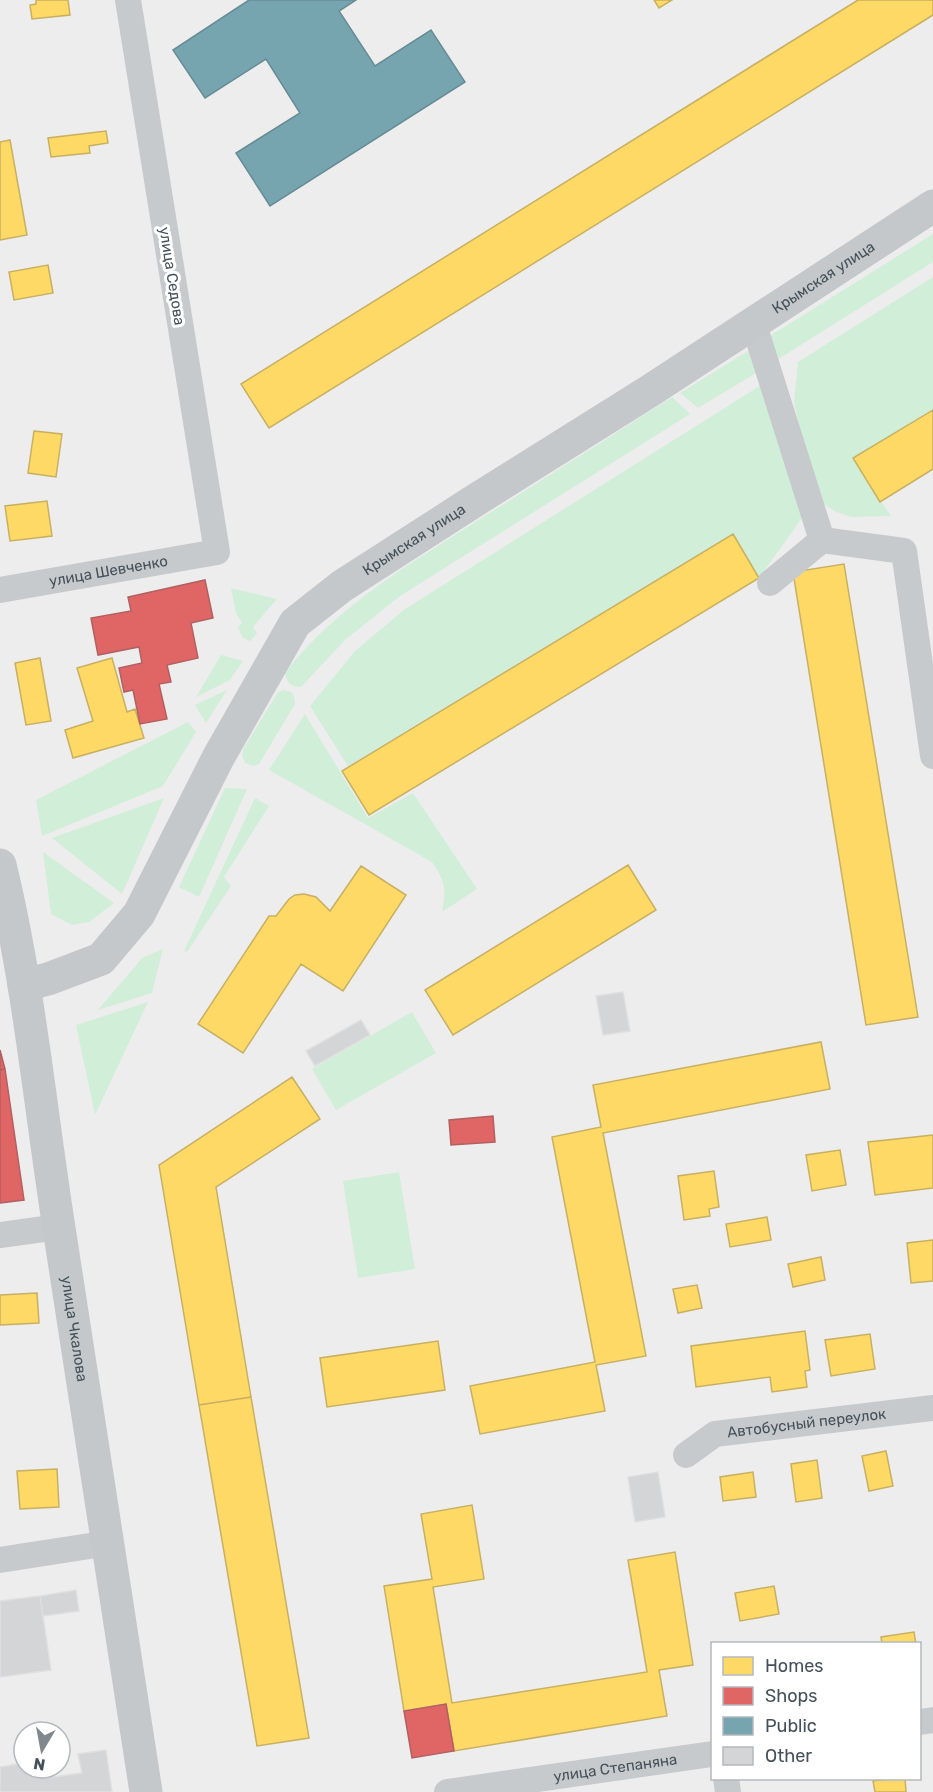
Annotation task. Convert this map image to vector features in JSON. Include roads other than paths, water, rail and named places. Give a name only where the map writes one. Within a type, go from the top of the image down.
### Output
[{"type":"main road","name":"Крымская улица","points":[[24,985],[48,979],[101,959],[139,914],[218,758],[295,622],[342,586],[471,502],[648,392],[933,206]]},
{"type":"main road","name":"улица Чкалова","points":[[0,865],[13,917],[24,985],[58,1227],[146,1792]]},
{"type":"street","name":"улица Седова","points":[[128,0],[216,552]]},
{"type":"street","points":[[753,322],[822,540]]},
{"type":"street","points":[[770,582],[822,540],[904,551],[933,756]]},
{"type":"street","name":"улица Шевченко","points":[[0,590],[216,552]]},
{"type":"street","points":[[0,1235],[58,1227]]},
{"type":"street","name":"Автобусный переулок","points":[[686,1455],[715,1434],[933,1408]]},
{"type":"street","points":[[0,1560],[109,1543]]},
{"type":"street","name":"улица Степаняна","points":[[448,1792],[711,1754]]}]
